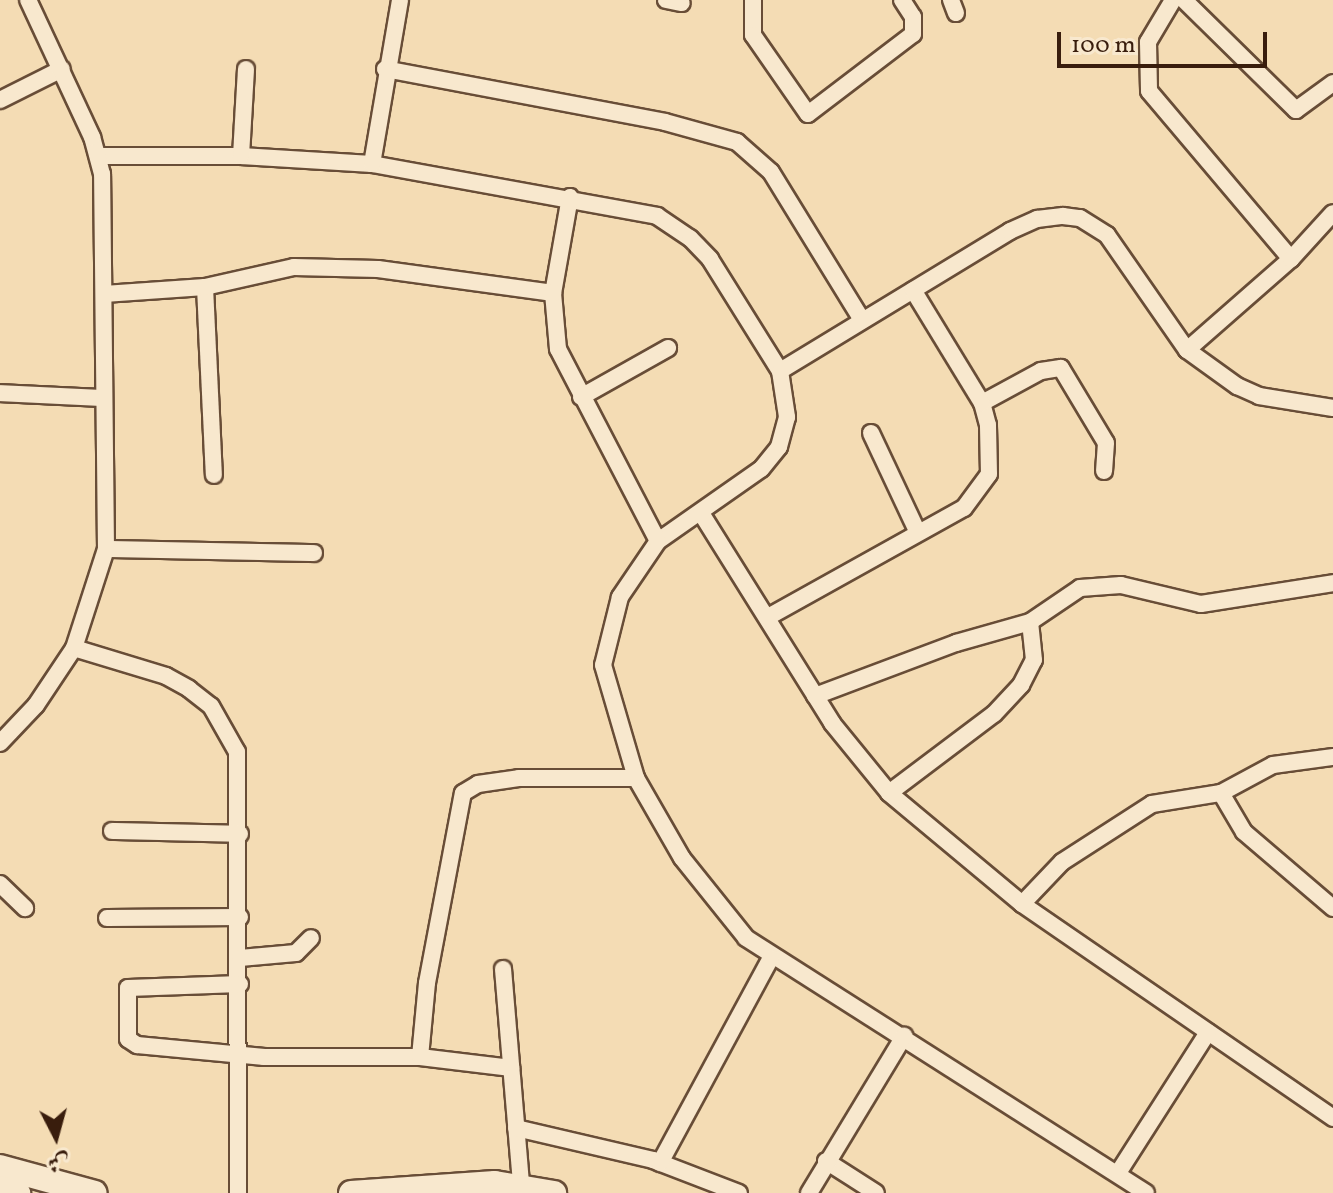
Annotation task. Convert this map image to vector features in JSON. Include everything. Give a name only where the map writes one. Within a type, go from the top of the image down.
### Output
[{"type":"main road","points":[[0,1167],[95,1193]]},
{"type":"main road","points":[[0,1188],[18,1193]]},
{"type":"main road","points":[[351,1193],[522,1189],[554,1193]]},
{"type":"street","points":[[0,743],[36,705],[74,648],[106,549],[104,294],[99,156],[28,0]]},
{"type":"street","points":[[372,164],[385,69],[400,0]]},
{"type":"street","points":[[753,0],[753,35],[808,114],[913,34],[913,17],[902,0]]},
{"type":"street","points":[[1173,0],[1148,42],[1149,91],[1291,259]]},
{"type":"street","points":[[1184,0],[1296,110],[1333,83]]},
{"type":"street","points":[[0,100],[62,69]]},
{"type":"street","points":[[241,156],[246,69]]},
{"type":"street","points":[[385,69],[665,122],[737,142],[771,172],[862,320]]},
{"type":"street","points":[[99,156],[241,156],[372,164],[570,197],[657,216],[690,238],[710,259],[780,371],[787,417],[779,447],[761,469],[658,541],[620,597],[603,652],[607,687],[636,778],[709,895],[771,958],[904,1036],[1131,1186],[1208,1032]]},
{"type":"street","points":[[570,197],[553,293],[558,349],[658,541]]},
{"type":"street","points":[[1187,350],[1291,259],[1333,213]]},
{"type":"street","points":[[780,371],[1037,219],[1080,218],[1095,225],[1123,255],[1149,301],[1187,350],[1259,396],[1333,408]]},
{"type":"street","points":[[104,294],[205,287],[294,267],[335,268],[553,293]]},
{"type":"street","points":[[205,287],[214,475]]},
{"type":"street","points":[[768,617],[964,508],[989,474],[988,425],[982,403],[913,290]]},
{"type":"street","points":[[581,397],[668,348]]},
{"type":"street","points":[[982,403],[1041,371],[1061,368],[1106,443],[1104,471]]},
{"type":"street","points":[[0,393],[104,398]]},
{"type":"street","points":[[871,433],[918,533]]},
{"type":"street","points":[[701,513],[854,756],[889,793],[1022,904],[1333,1118]]},
{"type":"street","points":[[106,549],[314,553]]},
{"type":"street","points":[[815,696],[956,643],[1030,622],[1063,595],[1100,584],[1201,604],[1333,583]]},
{"type":"street","points":[[889,793],[994,714],[1021,685],[1034,660],[1030,622]]},
{"type":"street","points":[[74,648],[166,676],[211,706],[237,752],[240,834],[238,1193]]},
{"type":"street","points":[[1022,904],[1062,862],[1134,815],[1176,798],[1221,793],[1273,765],[1333,757]]},
{"type":"street","points":[[420,1057],[427,983],[463,793],[478,784],[519,778],[636,778]]},
{"type":"street","points":[[1221,793],[1244,832],[1333,908]]},
{"type":"street","points":[[112,831],[240,834]]},
{"type":"street","points":[[0,884],[25,908]]},
{"type":"street","points":[[107,918],[240,917]]},
{"type":"street","points":[[240,958],[296,953],[311,938]]},
{"type":"street","points":[[660,1163],[771,958]]},
{"type":"street","points":[[503,969],[522,1189]]},
{"type":"street","points":[[240,984],[130,987],[125,1015],[128,1039],[137,1045],[239,1054],[420,1057],[511,1068]]},
{"type":"street","points":[[809,1193],[904,1036]]},
{"type":"street","points":[[516,1128],[660,1163],[739,1193]]},
{"type":"street","points":[[826,1161],[876,1193]]}]
